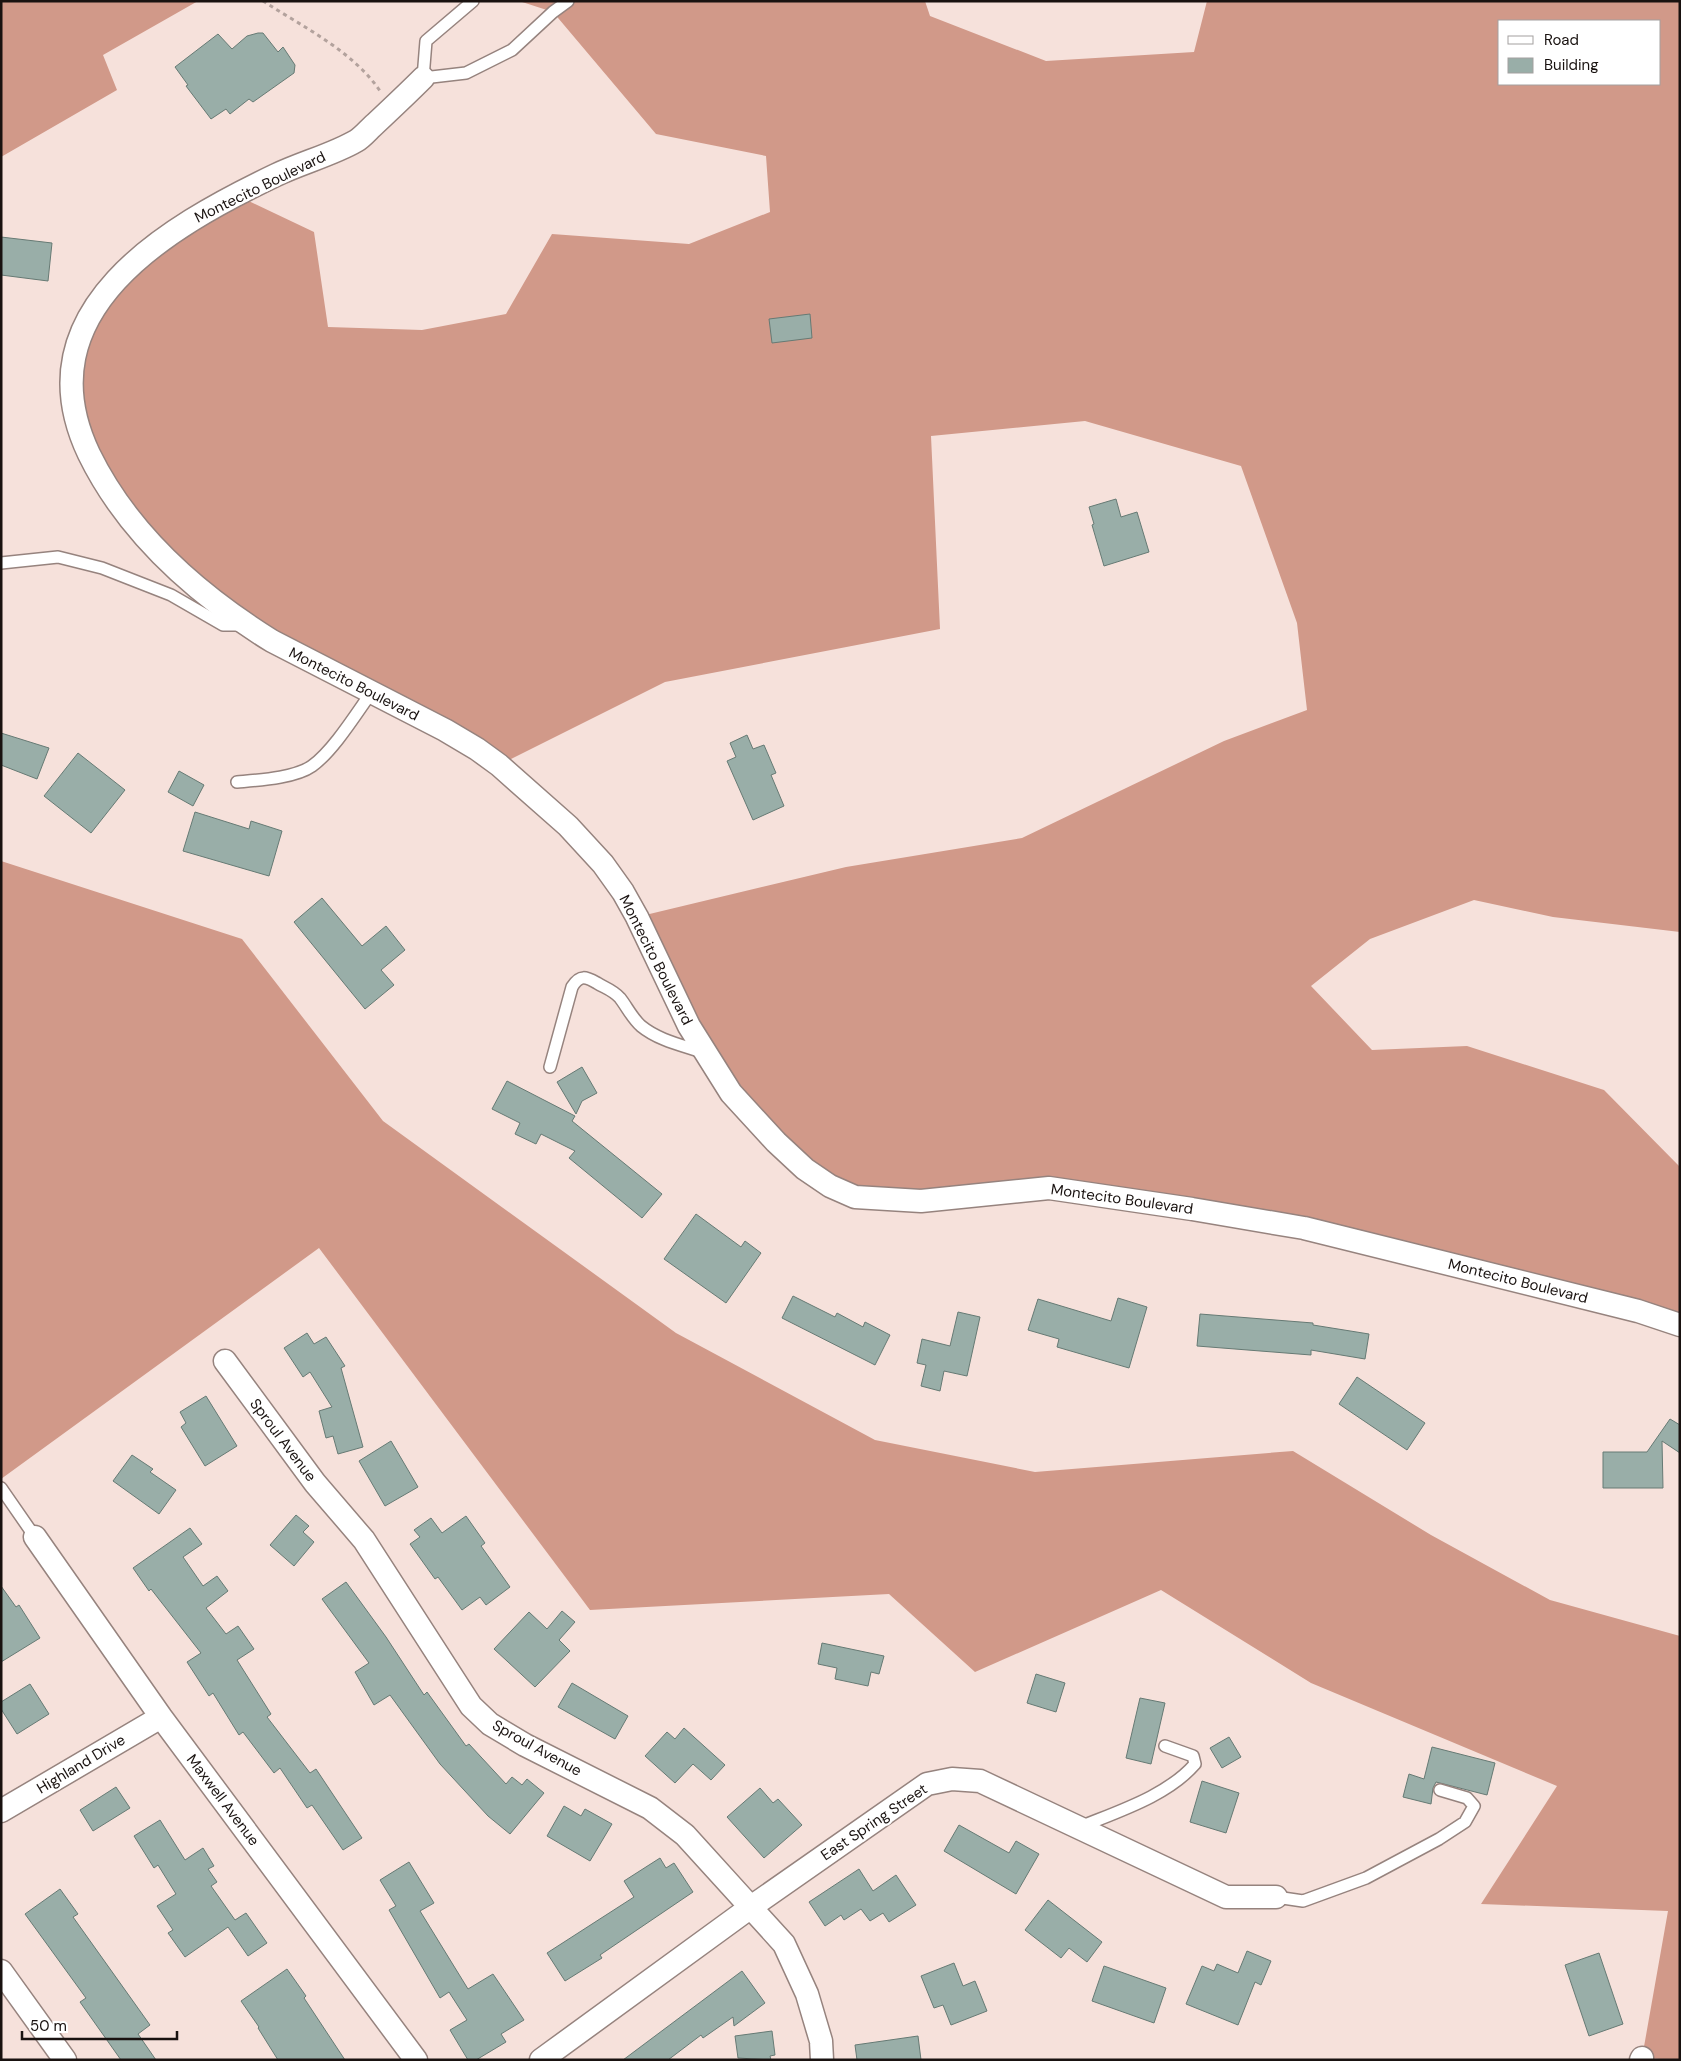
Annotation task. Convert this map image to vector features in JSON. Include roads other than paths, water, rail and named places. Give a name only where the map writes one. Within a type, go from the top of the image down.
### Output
[{"type":"street","name":"Montecito Boulevard","points":[[423,78],[357,140],[279,174],[195,218],[150,250],[119,277],[97,304],[80,336],[72,363],[71,390],[76,419],[82,439],[110,493],[140,532],[164,557],[213,601],[245,625],[371,693],[445,730],[477,749],[499,765],[568,826],[603,864],[623,892],[641,925],[689,1026],[730,1093],[776,1142],[805,1168],[830,1186],[855,1197],[921,1201],[1050,1188],[1192,1209],[1304,1228],[1638,1311],[1680,1325]]},
{"type":"street","name":"Sproul Avenue","points":[[225,1361],[315,1483],[364,1540],[471,1706],[490,1724],[524,1745],[650,1808],[685,1835],[784,1944],[807,1994],[821,2041],[822,2060]]},
{"type":"street","name":"Maxwell Avenue","points":[[35,1537],[161,1717],[416,2060]]},
{"type":"street","name":"Highland Drive","points":[[1,1811],[161,1717]]},
{"type":"street","name":"East Spring Street","points":[[541,2060],[751,1907],[927,1784],[952,1779],[980,1782],[1226,1897],[1276,1897]]},
{"type":"street","points":[[1,1971],[65,2060]]},
{"type":"lane","points":[[473,1],[426,41],[423,78],[466,73],[512,50],[553,12],[568,1]]},
{"type":"lane","points":[[1,563],[58,557],[76,561],[102,568],[171,595],[223,625],[245,625]]},
{"type":"lane","points":[[237,782],[280,778],[312,766],[341,734],[371,693]]},
{"type":"lane","points":[[550,1067],[572,987],[576,980],[581,977],[587,977],[610,989],[619,997],[642,1026],[663,1040],[705,1053]]},
{"type":"lane","points":[[1,1488],[35,1537]]},
{"type":"lane","points":[[1079,1827],[1142,1800],[1187,1773],[1195,1764],[1194,1756],[1165,1746]]},
{"type":"lane","points":[[1276,1897],[1302,1901],[1371,1876],[1439,1839],[1465,1822],[1474,1806],[1467,1798],[1440,1790]]}]
